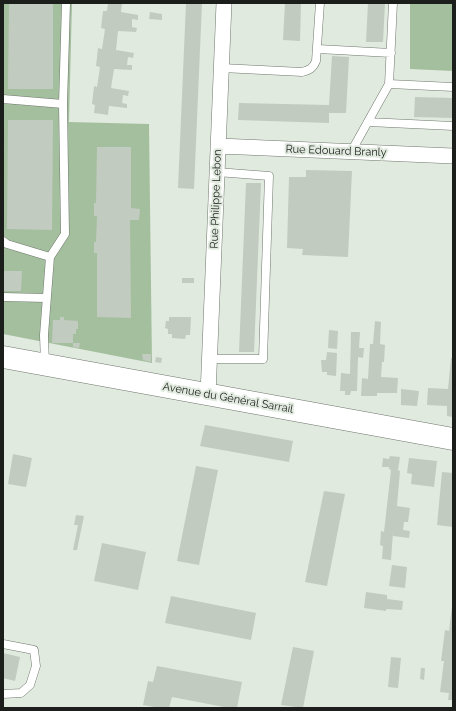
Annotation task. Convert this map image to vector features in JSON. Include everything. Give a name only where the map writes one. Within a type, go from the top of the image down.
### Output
[{"type":"main road","name":"Avenue du Général Sarrail","points":[[3,357],[453,439]]},
{"type":"street","name":"Rue Philippe Lebon","points":[[208,395],[224,3]]},
{"type":"street","name":"Rue Edouard Branly","points":[[218,146],[453,156]]},
{"type":"lane","points":[[45,365],[44,335],[50,257],[65,234],[63,104],[66,3]]},
{"type":"lane","points":[[222,68],[302,72],[309,71],[314,67],[318,49],[320,3]]},
{"type":"lane","points":[[351,152],[389,84],[393,3]]},
{"type":"lane","points":[[318,49],[391,53]]},
{"type":"lane","points":[[389,84],[453,87]]},
{"type":"lane","points":[[3,99],[63,104]]},
{"type":"lane","points":[[368,122],[453,126]]},
{"type":"lane","points":[[210,359],[263,359],[269,176],[217,172]]},
{"type":"lane","points":[[3,241],[7,244],[50,257]]},
{"type":"lane","points":[[3,297],[46,298]]},
{"type":"lane","points":[[3,644],[34,650],[36,666],[30,685],[21,693],[3,694]]},
{"type":"green space","points":[[3,3],[72,3],[69,122],[149,124],[152,363],[3,334]]},
{"type":"green space","points":[[410,3],[453,3],[453,71],[410,69]]},
{"type":"building","points":[[9,3],[53,3],[53,89],[8,89]]},
{"type":"building","points":[[108,3],[122,4],[121,12],[138,15],[138,20],[132,19],[132,27],[137,28],[136,32],[118,31],[116,50],[134,53],[133,58],[128,57],[127,65],[132,65],[132,70],[114,69],[111,88],[129,91],[128,96],[123,95],[122,103],[127,104],[127,108],[109,106],[108,115],[94,113],[95,105],[92,104],[94,86],[97,87],[100,67],[96,66],[98,48],[102,49],[105,29],[101,28],[103,11],[107,11]]},
{"type":"building","points":[[186,3],[202,3],[194,189],[178,188]]},
{"type":"building","points":[[285,3],[301,3],[300,41],[283,40]]},
{"type":"building","points":[[368,3],[385,3],[383,42],[366,42]]},
{"type":"building","points":[[150,12],[162,14],[162,20],[149,19]]},
{"type":"building","points":[[332,56],[349,57],[346,113],[329,113],[329,123],[238,120],[239,103],[329,105]]},
{"type":"building","points":[[415,97],[453,98],[453,118],[414,117]]},
{"type":"building","points":[[8,120],[53,120],[52,230],[7,229]]},
{"type":"building","points":[[97,147],[131,147],[131,208],[140,209],[139,220],[130,220],[131,318],[97,317],[97,253],[94,253],[94,242],[96,242],[97,216],[94,216],[94,203],[96,203]]},
{"type":"building","points":[[306,170],[352,171],[348,257],[302,255],[303,249],[287,248],[289,177],[306,177]]},
{"type":"building","points":[[246,183],[261,183],[254,352],[239,352]]},
{"type":"building","points":[[3,271],[22,271],[21,291],[3,291]]},
{"type":"building","points":[[182,278],[194,278],[194,283],[182,283]]},
{"type":"building","points":[[60,317],[64,317],[64,320],[78,321],[78,329],[76,329],[76,334],[73,334],[73,343],[52,343],[53,320],[60,320]]},
{"type":"building","points":[[169,317],[191,317],[190,335],[186,335],[185,339],[172,338],[172,334],[168,334],[168,329],[165,328],[166,321],[169,321]]},
{"type":"building","points":[[375,321],[381,322],[380,344],[385,345],[381,377],[398,378],[397,393],[377,393],[377,396],[361,396],[362,378],[368,379],[370,344],[373,344]]},
{"type":"building","points":[[329,330],[338,331],[337,349],[328,348]]},
{"type":"building","points":[[351,332],[360,332],[359,348],[364,348],[363,358],[358,357],[357,391],[351,391],[350,395],[345,395],[345,391],[340,391],[341,373],[350,374]]},
{"type":"building","points":[[73,343],[80,343],[79,348],[73,347]]},
{"type":"building","points":[[327,352],[337,353],[336,376],[327,375],[327,372],[322,372],[321,360],[326,360]]},
{"type":"building","points":[[142,354],[151,354],[151,362],[143,360]]},
{"type":"building","points":[[156,357],[162,358],[161,363],[155,362]]},
{"type":"building","points":[[451,358],[453,358],[453,417],[447,416],[447,406],[427,405],[428,388],[448,389]]},
{"type":"building","points":[[401,389],[419,391],[417,406],[401,405]]},
{"type":"building","points":[[205,425],[293,441],[289,462],[200,446]]},
{"type":"building","points":[[13,454],[32,458],[26,487],[8,484]]},
{"type":"building","points":[[390,456],[400,457],[398,470],[400,471],[397,506],[410,508],[408,522],[404,522],[403,530],[410,531],[409,538],[393,536],[393,533],[391,560],[382,559],[383,546],[380,545],[381,531],[384,532],[391,470],[389,467],[382,467],[383,458],[389,459]]},
{"type":"building","points":[[409,458],[437,461],[434,487],[411,484],[412,474],[407,473]]},
{"type":"building","points":[[196,466],[218,470],[199,565],[177,561]]},
{"type":"building","points":[[442,472],[453,473],[453,527],[437,525]]},
{"type":"building","points":[[324,491],[345,494],[327,586],[305,582]]},
{"type":"building","points":[[76,515],[84,516],[77,550],[73,550],[78,525],[74,525]]},
{"type":"building","points":[[102,543],[146,552],[138,590],[94,581]]},
{"type":"building","points":[[392,565],[407,567],[405,588],[389,586]]},
{"type":"building","points":[[366,592],[387,595],[387,599],[403,601],[402,610],[386,609],[386,611],[364,608]]},
{"type":"building","points":[[171,596],[256,613],[251,640],[165,623]]},
{"type":"building","points":[[452,606],[453,700],[448,700],[449,693],[440,692],[444,661],[441,661],[445,630],[449,631]]},
{"type":"building","points":[[293,647],[314,651],[303,708],[281,705]]},
{"type":"building","points":[[3,653],[20,657],[15,681],[3,678]]},
{"type":"building","points":[[391,657],[401,658],[398,688],[388,687]]},
{"type":"building","points":[[157,666],[242,682],[237,708],[229,708],[172,697],[169,708],[143,705],[148,681],[153,682]]},
{"type":"building","points":[[421,668],[425,668],[424,680],[420,679]]}]
